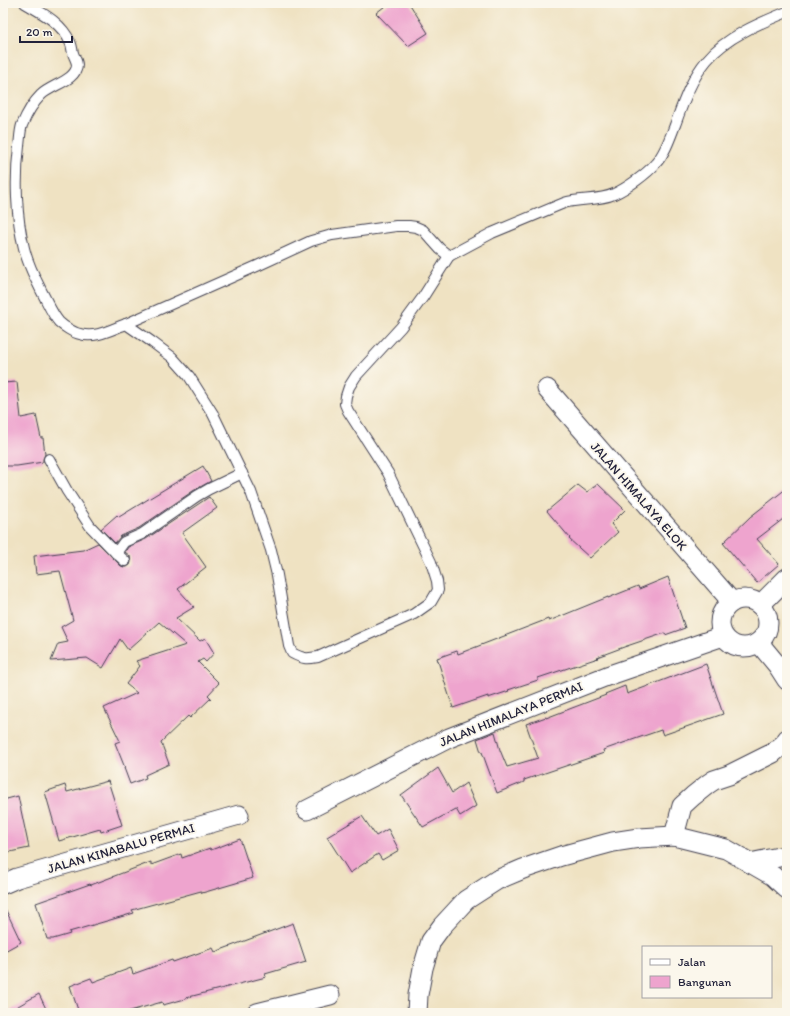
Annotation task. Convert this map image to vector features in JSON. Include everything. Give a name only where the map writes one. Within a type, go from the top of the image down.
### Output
[{"type":"street","name":"JALAN HIMALAYA ELOK","points":[[547,389],[732,602]]},
{"type":"street","points":[[760,605],[787,578]]},
{"type":"street","points":[[739,599],[754,601],[766,611],[768,628],[765,636],[752,646],[744,648],[736,646],[723,636],[720,628],[720,621],[726,607],[732,602],[739,599]]},
{"type":"street","name":"JALAN HIMALAYA PERMAI","points":[[307,810],[449,738],[607,676],[723,636]]},
{"type":"street","points":[[759,642],[787,680]]},
{"type":"street","points":[[674,836],[682,806],[693,796],[714,780],[729,775],[773,753],[784,743],[787,738]]},
{"type":"street","name":"JALAN KINABALU PERMAI","points":[[3,884],[17,878],[239,815]]},
{"type":"street","points":[[417,1013],[418,995],[423,968],[431,941],[442,926],[466,900],[497,880],[561,856],[613,842],[639,838],[674,836],[726,849],[773,876],[787,889]]},
{"type":"street","points":[[750,863],[784,856],[787,854]]},
{"type":"street","points":[[257,1013],[330,995]]},
{"type":"lane","points":[[25,3],[54,21],[64,32],[70,41],[77,65],[74,74],[43,93],[35,101],[28,111],[21,127],[17,162],[20,223],[24,248],[36,280],[52,311],[60,322],[80,334],[91,336],[126,324],[311,241],[332,235],[396,226],[416,227],[423,230],[440,249],[449,256]]},
{"type":"lane","points":[[126,324],[172,357],[189,376],[213,414],[251,492],[271,550],[277,575],[289,646],[292,654],[308,659],[318,656],[414,614],[431,602],[438,590],[437,581],[431,562],[388,473],[348,411],[345,404],[349,387],[356,376],[401,327],[423,297],[449,256],[492,233],[564,203],[573,200],[609,196],[634,182],[656,163],[665,148],[687,93],[706,61],[725,44],[741,34],[761,23],[787,12]]},
{"type":"lane","points":[[49,459],[67,491],[90,526],[125,561]]},
{"type":"lane","points":[[116,553],[124,542],[142,534],[197,496],[242,473]]},
{"type":"building","points":[[389,3],[409,3],[428,33],[408,46],[376,13]]},
{"type":"building","points":[[17,382],[21,418],[36,415],[41,438],[43,438],[45,454],[43,462],[17,466],[3,466],[3,383]]},
{"type":"building","points":[[203,466],[211,481],[193,491],[139,528],[121,536],[115,543],[101,529],[117,515],[119,517]]},
{"type":"building","points":[[598,484],[625,510],[611,524],[618,532],[590,558],[569,539],[570,538],[547,511],[578,485],[587,492]]},
{"type":"building","points":[[787,488],[787,516],[757,539],[779,564],[757,583],[723,543],[750,517]]},
{"type":"building","points":[[209,497],[217,508],[182,533],[206,567],[178,589],[194,607],[176,618],[200,641],[205,638],[214,653],[206,662],[203,659],[198,662],[219,683],[208,695],[211,698],[190,718],[188,716],[161,742],[169,764],[145,775],[146,778],[130,784],[115,743],[120,741],[104,708],[137,693],[126,684],[140,666],[136,661],[186,645],[159,622],[128,650],[120,639],[103,668],[87,658],[51,661],[58,644],[68,642],[61,627],[73,620],[60,571],[36,574],[34,556],[83,550],[98,543],[121,566],[127,567],[131,562],[130,556],[125,552],[128,547],[146,539]]},
{"type":"building","points":[[668,577],[685,628],[624,647],[597,657],[598,658],[538,678],[538,680],[508,690],[509,691],[488,698],[488,696],[453,708],[437,658],[457,651],[458,654],[548,619],[549,621],[638,586],[639,589]]},
{"type":"building","points":[[706,664],[723,714],[663,735],[661,730],[603,750],[604,753],[524,780],[524,782],[497,793],[477,739],[495,732],[507,767],[538,758],[526,724],[606,695],[605,694],[625,686],[627,694]]},
{"type":"building","points":[[438,768],[452,793],[466,783],[476,806],[460,816],[456,809],[423,827],[401,795]]},
{"type":"building","points":[[108,781],[122,825],[101,832],[100,829],[59,841],[45,792],[65,785],[67,792]]},
{"type":"building","points":[[18,796],[29,848],[5,853],[3,841],[3,800]]},
{"type":"building","points":[[362,816],[376,836],[388,829],[399,850],[382,860],[378,854],[350,873],[327,837]]},
{"type":"building","points":[[240,839],[253,878],[202,893],[201,891],[132,910],[134,913],[69,932],[70,934],[53,939],[47,939],[36,903],[90,884],[91,885],[151,862],[151,865],[181,854],[182,858],[210,848],[211,850]]},
{"type":"building","points":[[3,904],[21,942],[3,952]]},
{"type":"building","points":[[293,923],[306,962],[265,974],[266,977],[163,1005],[162,1002],[123,1013],[79,1013],[70,986],[91,978],[93,982],[131,968],[133,974],[172,960],[173,962],[213,948],[215,952]]},
{"type":"building","points":[[39,994],[48,1013],[6,1013]]}]
